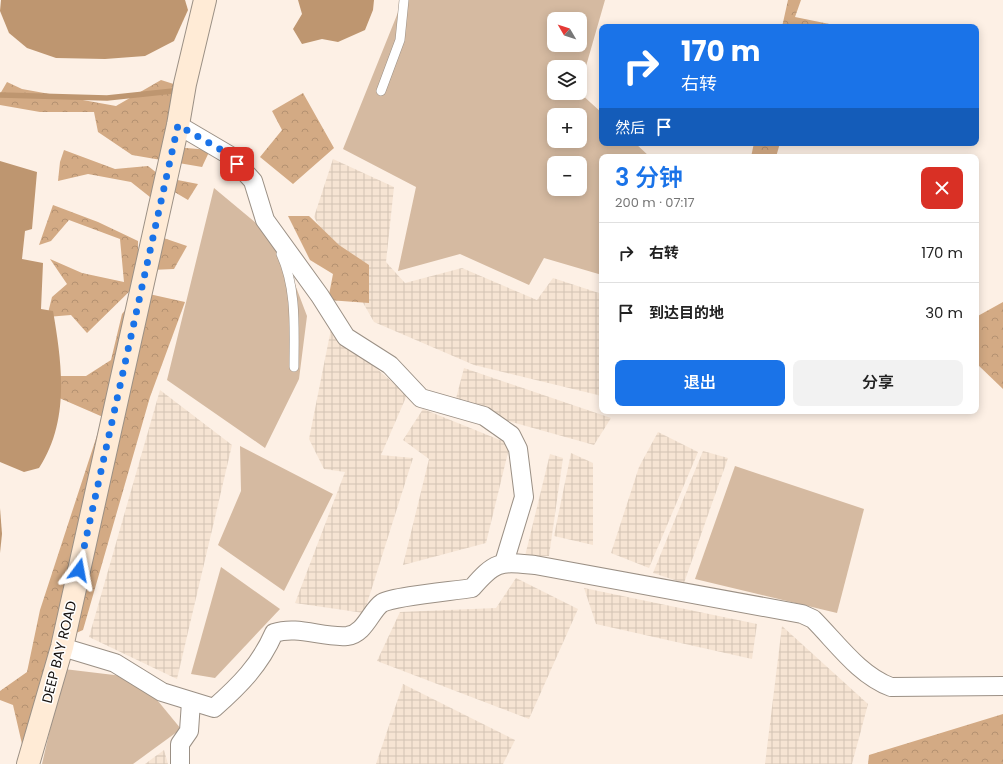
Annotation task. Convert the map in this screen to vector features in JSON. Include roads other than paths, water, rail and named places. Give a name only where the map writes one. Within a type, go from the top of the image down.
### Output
[{"type":"street","name":"DEEP BAY ROAD","points":[[28,764],[62,647],[178,125],[185,84],[206,0]]},
{"type":"street","points":[[178,125],[230,155],[253,181],[265,220],[320,296],[346,337],[390,364],[421,398],[484,416],[511,435],[518,449],[524,497],[504,563]]},
{"type":"street","points":[[62,647],[115,663],[162,692],[214,708],[244,682],[266,652],[274,633],[285,629],[348,636],[365,626],[381,604],[396,599],[472,588],[488,570],[504,563],[535,565],[802,614],[813,619],[866,674],[891,687],[1003,686]]},
{"type":"street","points":[[180,764],[180,744],[189,731],[191,702]]},
{"type":"lane","points":[[381,91],[400,40],[404,0]]},
{"type":"lane","points":[[265,220],[287,266],[294,304],[294,367]]},
{"type":"waterway","points":[[0,95],[107,98],[173,91]]}]
